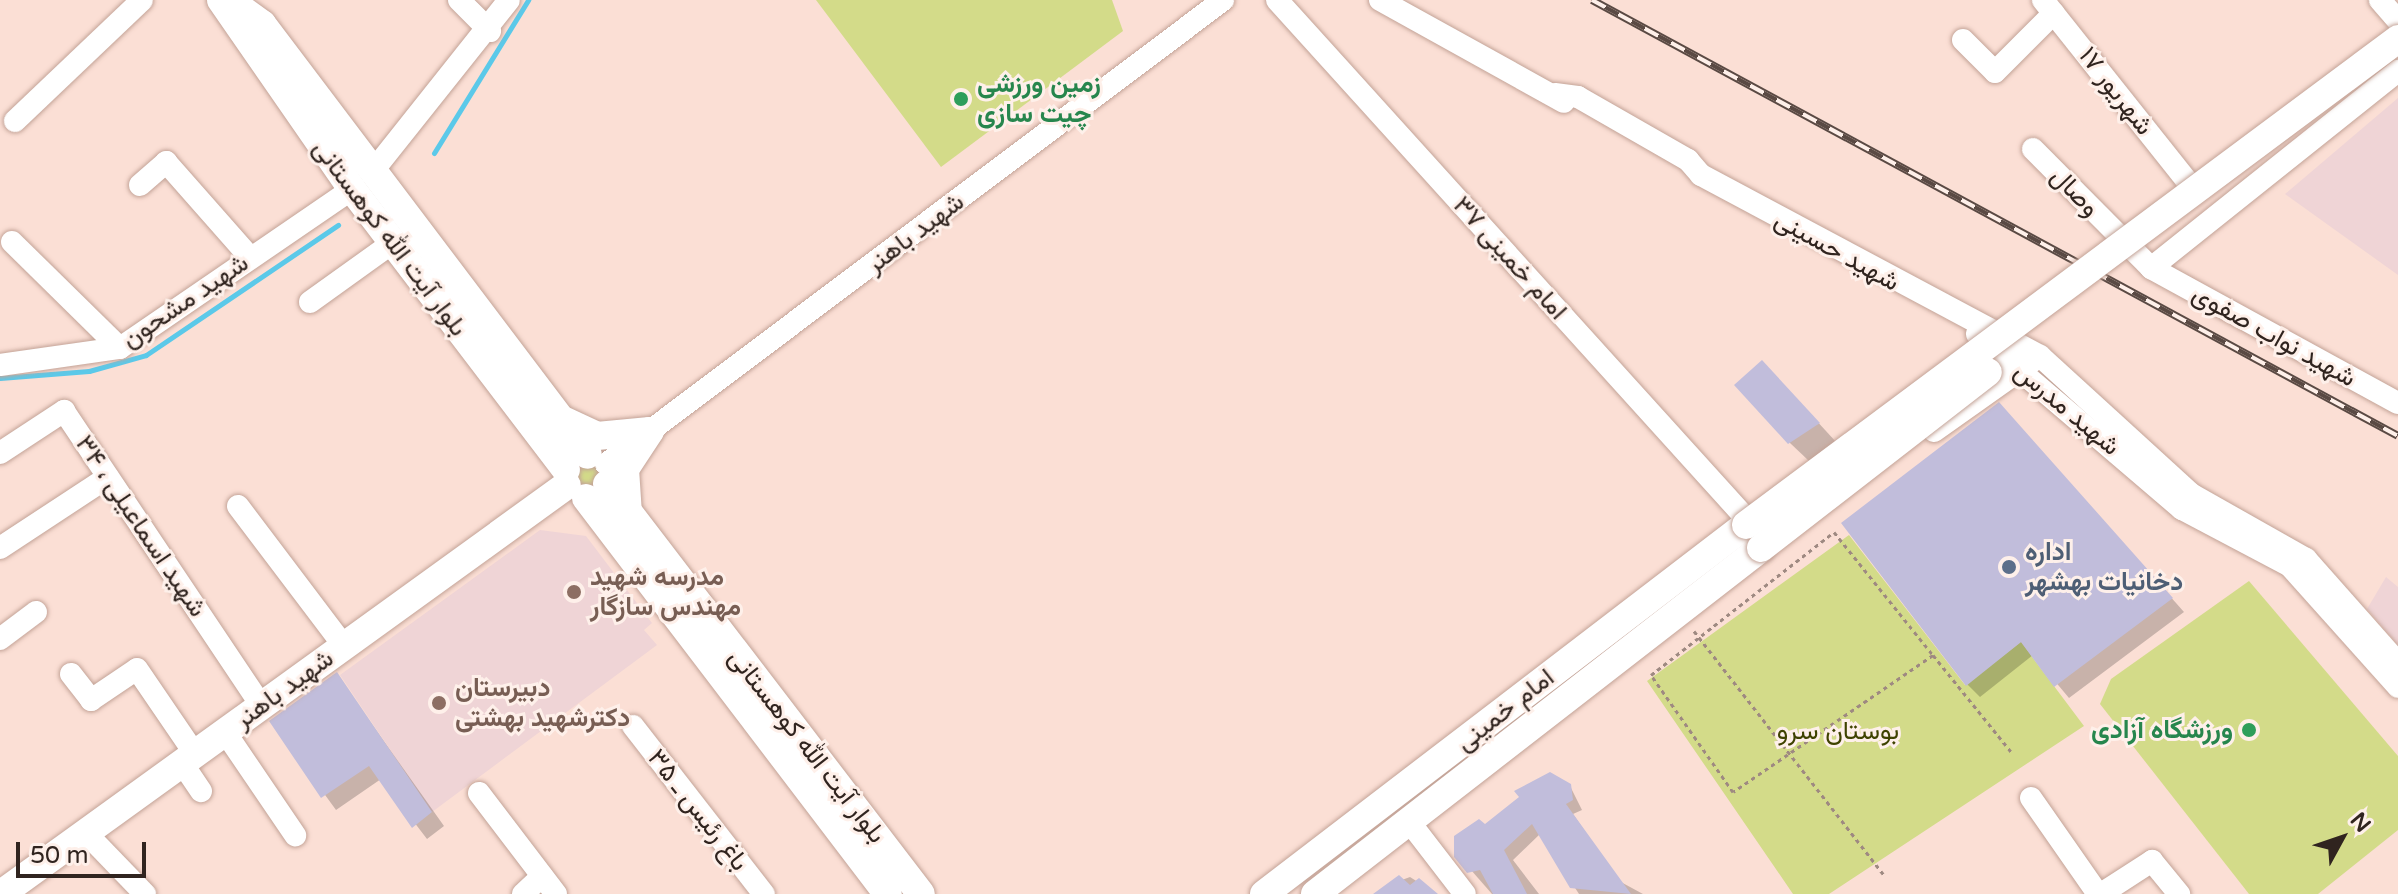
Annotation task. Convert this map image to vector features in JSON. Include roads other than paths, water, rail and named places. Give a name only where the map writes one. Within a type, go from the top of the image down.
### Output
[{"type":"main road","name":"بلوار آیت الله کوهستانی","points":[[221,0],[252,31]]},
{"type":"main road","name":"بلوار آیت الله کوهستانی","points":[[229,0],[587,476],[888,894]]},
{"type":"main road","points":[[1746,536],[2398,39]]},
{"type":"main road","points":[[1746,536],[2398,55]]},
{"type":"main road","name":"بلوار آیت الله کوهستانی","points":[[362,180],[392,243],[550,428]]},
{"type":"main road","points":[[536,507],[548,468],[550,428],[597,436],[650,431]]},
{"type":"main road","points":[[629,514],[625,469],[650,431]]},
{"type":"main road","name":"بلوار آیت الله کوهستانی","points":[[587,476],[629,514],[921,894]]},
{"type":"main road","name":"شهید باهنر","points":[[1,894],[536,507],[587,476]]},
{"type":"main road","name":"امام خمینی","points":[[1315,894],[1411,824],[1679,612],[1746,536]]},
{"type":"main road","name":"امام خمینی","points":[[1264,894],[1746,536]]},
{"type":"main road","points":[[1337,840],[1356,865]]},
{"type":"street","points":[[15,121],[142,0]]},
{"type":"street","points":[[459,0],[490,31]]},
{"type":"street","name":"شهید مشحون","points":[[0,365],[120,348],[362,180],[490,31],[509,0]]},
{"type":"street","name":"شهید باهنر","points":[[587,476],[1223,0]]},
{"type":"street","name":"امام خمینی ۳۷","points":[[1277,0],[1746,536]]},
{"type":"street","name":"شهید حسینی","points":[[1380,0],[1555,94],[1578,97],[1688,160],[1701,175],[1984,333]]},
{"type":"street","points":[[2116,235],[2262,129],[2398,23],[2380,0]]},
{"type":"street","points":[[1963,40],[1995,72],[2052,5]]},
{"type":"street","name":"۱۷ شهریور","points":[[2052,5],[2188,182]]},
{"type":"street","points":[[2151,268],[2398,71]]},
{"type":"street","points":[[2262,129],[2284,161]]},
{"type":"street","name":"وصال","points":[[2033,149],[2151,268]]},
{"type":"street","points":[[2226,155],[2250,188]]},
{"type":"street","points":[[140,185],[166,162],[249,256]]},
{"type":"street","points":[[12,242],[120,348]]},
{"type":"street","points":[[310,302],[392,243]]},
{"type":"street","name":"شهید نواب صفوی","points":[[2151,268],[2398,403]]},
{"type":"street","points":[[1984,333],[1746,536],[1775,552],[1961,411],[2032,362]]},
{"type":"street","name":"شهید مدرس","points":[[1984,333],[2032,362],[2191,494],[2306,559],[2398,663]]},
{"type":"street","name":"شهید مدرس","points":[[2032,362],[2182,509],[2290,566],[2398,687]]},
{"type":"street","points":[[1936,375],[1961,411]]},
{"type":"street","name":"شهید اسماعیلی ، ۳۴","points":[[0,453],[64,411],[261,705]]},
{"type":"street","points":[[0,548],[108,477]]},
{"type":"street","points":[[238,506],[344,646]]},
{"type":"street","points":[[0,639],[36,612]]},
{"type":"street","points":[[71,674],[91,700],[137,669],[188,759],[201,791]]},
{"type":"street","name":"باغ رئیس ـ ۳۵","points":[[633,726],[764,894]]},
{"type":"street","points":[[225,732],[295,835]]},
{"type":"street","points":[[479,793],[549,885],[523,894]]},
{"type":"street","points":[[2031,798],[2100,894],[2152,861],[2179,894]]},
{"type":"street","points":[[1411,824],[1465,894]]},
{"type":"street","points":[[86,833],[145,894]]},
{"type":"waterway","points":[[434,153],[528,0]]},
{"type":"waterway","points":[[0,378],[89,371],[146,355],[338,225]]},
{"type":"railway","points":[[1592,0],[2398,436]]},
{"type":"place","name":"زمین ورزشی چیت سازی","points":[[961,99]]},
{"type":"place","name":"اداره دخانیات بهشهر","points":[[2009,567]]},
{"type":"place","name":"مدرسه شهید مهندس سازگار","points":[[574,592]]},
{"type":"place","name":"دبیرستان دکترشهید بهشتی","points":[[439,703]]},
{"type":"place","name":"ورزشگاه آزادی","points":[[2249,730]]},
{"type":"park label","name":"بوستان سرو","points":[[1838,731]]}]
